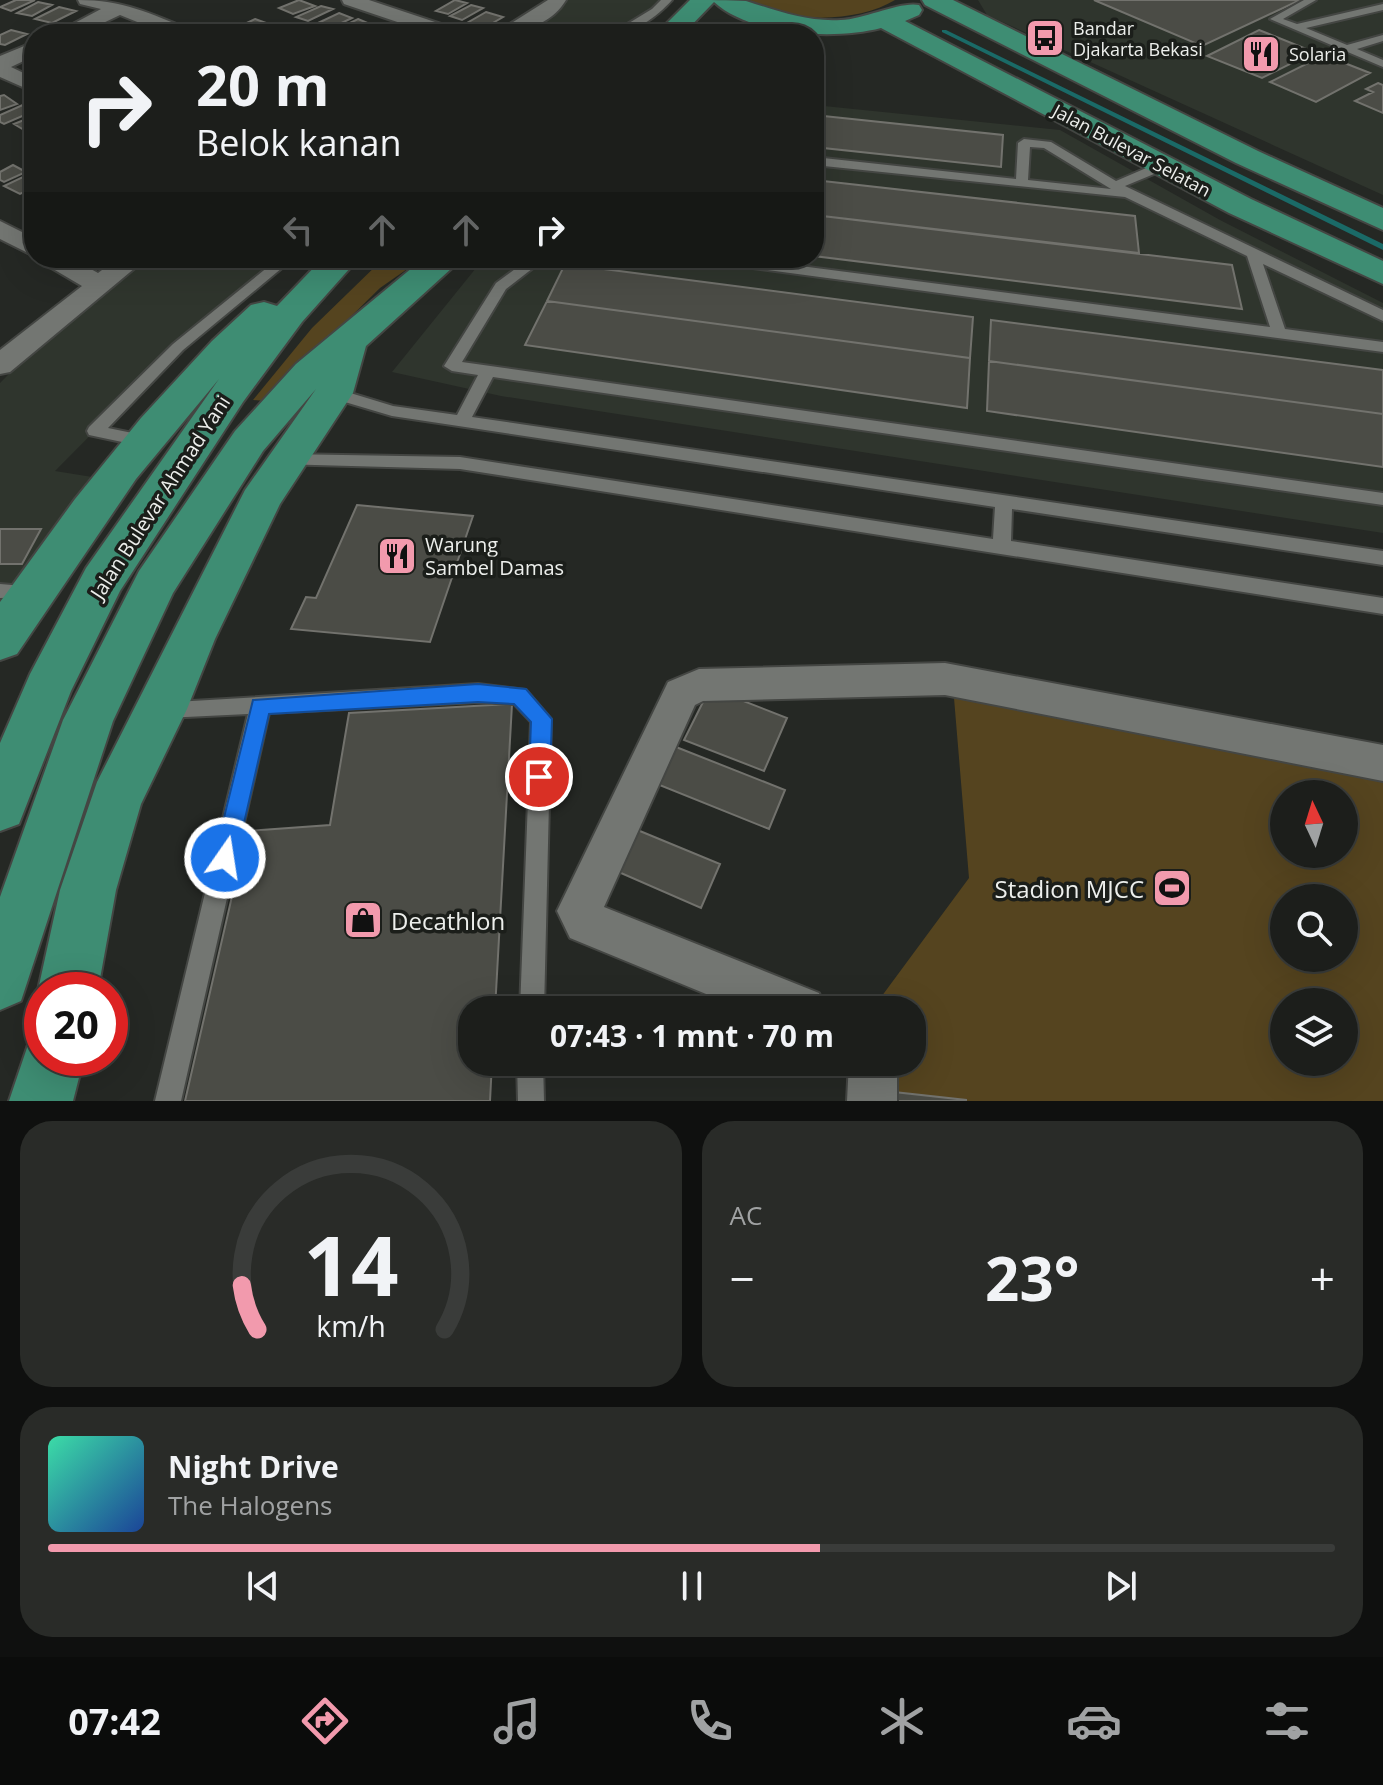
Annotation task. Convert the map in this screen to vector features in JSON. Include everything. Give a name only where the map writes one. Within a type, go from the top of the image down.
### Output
[{"type":"main road","points":[[679,24],[704,0]]},
{"type":"main road","points":[[725,0],[775,24]]},
{"type":"main road","points":[[824,27],[884,20],[901,15],[926,0]]},
{"type":"main road","points":[[934,0],[1247,157],[1383,220]]},
{"type":"main road","points":[[917,38],[912,29],[914,24],[933,17],[966,18]]},
{"type":"main road","name":"Jalan Bulevar Selatan","points":[[884,20],[1162,166],[1383,274]]},
{"type":"main road","points":[[0,640],[16,592],[141,440],[211,361],[282,297],[321,268]]},
{"type":"main road","name":"Jalan Bulevar Ahmad Yani","points":[[0,806],[47,689],[102,581],[229,393],[289,314],[333,268]]},
{"type":"main road","points":[[0,980],[88,720],[155,584],[249,441],[309,373],[432,268]]},
{"type":"main road","points":[[72,972],[88,890],[116,800],[260,501],[285,460],[334,393],[349,342]]},
{"type":"main road","points":[[41,1101],[48,1076]]},
{"type":"street","points":[[87,0],[119,8],[159,24]]},
{"type":"street","points":[[351,0],[422,24]]},
{"type":"street","points":[[522,24],[552,8],[557,0]]},
{"type":"street","points":[[85,24],[119,8]]},
{"type":"street","points":[[0,67],[24,54]]},
{"type":"street","points":[[0,67],[24,80]]},
{"type":"street","points":[[3,232],[24,243]]},
{"type":"street","points":[[70,268],[98,284]]},
{"type":"street","points":[[0,365],[120,268]]},
{"type":"street","points":[[768,996],[586,922],[579,911],[681,694],[699,685],[945,679],[1383,763]]},
{"type":"street","points":[[872,1101],[873,1076]]},
{"type":"lane","points":[[633,24],[656,11],[667,0]]},
{"type":"lane","points":[[1311,0],[1275,17],[1383,64]]},
{"type":"lane","points":[[1295,28],[1383,7]]},
{"type":"lane","points":[[1346,49],[1383,38]]},
{"type":"lane","points":[[1022,183],[1024,143],[1047,145],[1129,194],[1383,316]]},
{"type":"lane","points":[[824,162],[1129,194]]},
{"type":"lane","points":[[1114,186],[1162,166]]},
{"type":"lane","points":[[1254,256],[1279,334]]},
{"type":"lane","points":[[141,440],[95,431],[178,347],[275,268]]},
{"type":"lane","points":[[525,268],[501,286],[452,366],[1383,499]]},
{"type":"lane","points":[[782,268],[1383,347]]},
{"type":"lane","points":[[462,421],[488,371]]},
{"type":"lane","points":[[334,393],[392,411],[1383,558]]},
{"type":"lane","points":[[285,460],[460,463],[1383,606]]},
{"type":"lane","points":[[1002,547],[1004,501]]},
{"type":"lane","points":[[162,709],[478,693],[519,696],[541,719],[532,996]]},
{"type":"lane","points":[[168,1101],[260,706]]},
{"type":"lane","points":[[530,1076],[531,1101]]},
{"type":"shaded area","points":[[558,0],[667,0],[656,11],[633,24],[522,24],[550,9]]},
{"type":"shaded area","points":[[749,0],[895,0],[862,13],[822,18],[783,13]]},
{"type":"shaded area","points":[[978,0],[1383,0],[1383,195],[987,15]]},
{"type":"shaded area","points":[[824,106],[1060,130],[1220,220],[1383,303],[1383,533],[501,396],[392,372],[476,268],[824,268]]},
{"type":"shaded area","points":[[120,268],[276,268],[178,347],[55,471],[111,480],[0,641],[0,383],[98,284]]},
{"type":"shaded area","points":[[374,268],[409,268],[380,288],[265,401],[253,400],[312,328]]},
{"type":"shaded area","name":"Stadion MJCC","points":[[953,686],[1383,773],[1383,1101],[875,1101],[874,1076],[926,1076],[926,996],[882,996],[969,878]]},
{"type":"building","points":[[16,0],[35,0],[11,11],[0,7]]},
{"type":"building","points":[[299,0],[315,6],[293,14],[279,8]]},
{"type":"building","points":[[455,0],[467,3],[448,14],[436,11]]},
{"type":"building","points":[[1094,0],[1300,0],[1202,46]]},
{"type":"building","points":[[38,2],[52,5],[32,16],[17,13]]},
{"type":"building","points":[[471,5],[483,8],[462,20],[450,16]]},
{"type":"building","points":[[321,6],[333,9],[308,21],[296,17]]},
{"type":"building","points":[[59,7],[76,11],[52,23],[35,19]]},
{"type":"building","points":[[486,12],[503,17],[491,24],[467,23]]},
{"type":"building","points":[[339,13],[352,18],[339,24],[318,23]]},
{"type":"building","points":[[255,19],[269,24],[244,24]]},
{"type":"building","points":[[358,19],[370,24],[348,24]]},
{"type":"building","points":[[11,30],[24,33],[5,45],[0,44],[0,35]]},
{"type":"building","name":"Solaria","points":[[1259,30],[1314,52],[1262,78],[1207,56]]},
{"type":"building","points":[[1324,55],[1370,73],[1316,102],[1270,82]]},
{"type":"building","points":[[1378,83],[1383,85],[1383,113],[1355,101],[1373,92],[1366,89]]},
{"type":"building","points":[[4,95],[17,104],[0,110],[0,96]]},
{"type":"building","points":[[24,104],[24,115],[4,124],[0,122],[0,115]]},
{"type":"building","points":[[824,116],[1003,135],[1001,167],[824,148]]},
{"type":"building","points":[[24,120],[24,130],[14,124]]},
{"type":"building","points":[[13,165],[24,171],[4,182],[0,180],[0,172]]},
{"type":"building","points":[[24,176],[24,192],[20,194],[4,186]]},
{"type":"building","points":[[824,181],[1135,216],[1139,253],[824,216]]},
{"type":"building","points":[[824,216],[1232,265],[1242,309],[824,257]]},
{"type":"building","points":[[563,268],[596,268],[973,317],[970,358],[547,301]]},
{"type":"building","points":[[547,301],[970,358],[967,408],[525,345]]},
{"type":"building","points":[[991,320],[1383,370],[1383,414],[989,361]]},
{"type":"building","points":[[989,361],[1383,414],[1383,467],[987,411]]},
{"type":"building","name":"Warung Sambel Damas","points":[[357,505],[473,516],[430,642],[291,629],[306,597],[316,598]]},
{"type":"building","points":[[0,529],[41,529],[22,564],[0,564]]},
{"type":"building","points":[[710,688],[787,718],[764,771],[684,740]]},
{"type":"building","name":"Decathlon","points":[[512,704],[496,996],[458,996],[458,1076],[491,1076],[490,1101],[185,1101],[247,831],[330,825],[349,713]]},
{"type":"building","points":[[676,747],[785,790],[769,829],[657,784]]},
{"type":"building","points":[[635,829],[720,864],[701,908],[614,870]]},
{"type":"building","points":[[894,1092],[966,1100],[966,1101],[895,1101]]},
{"type":"waterway","points":[[944,31],[1383,247]]},
{"type":"place","name":"Bandar Djakarta Bekasi","points":[[1045,38]]},
{"type":"place","name":"Solaria","points":[[1261,54]]},
{"type":"place","name":"Warung Sambel Damas","points":[[397,556]]},
{"type":"place","name":"Stadion MJCC","points":[[1172,888]]},
{"type":"place","name":"Decathlon","points":[[363,920]]},
{"type":"route","points":[[225,858],[260,706],[478,693],[519,696],[541,719],[539,777]]}]
